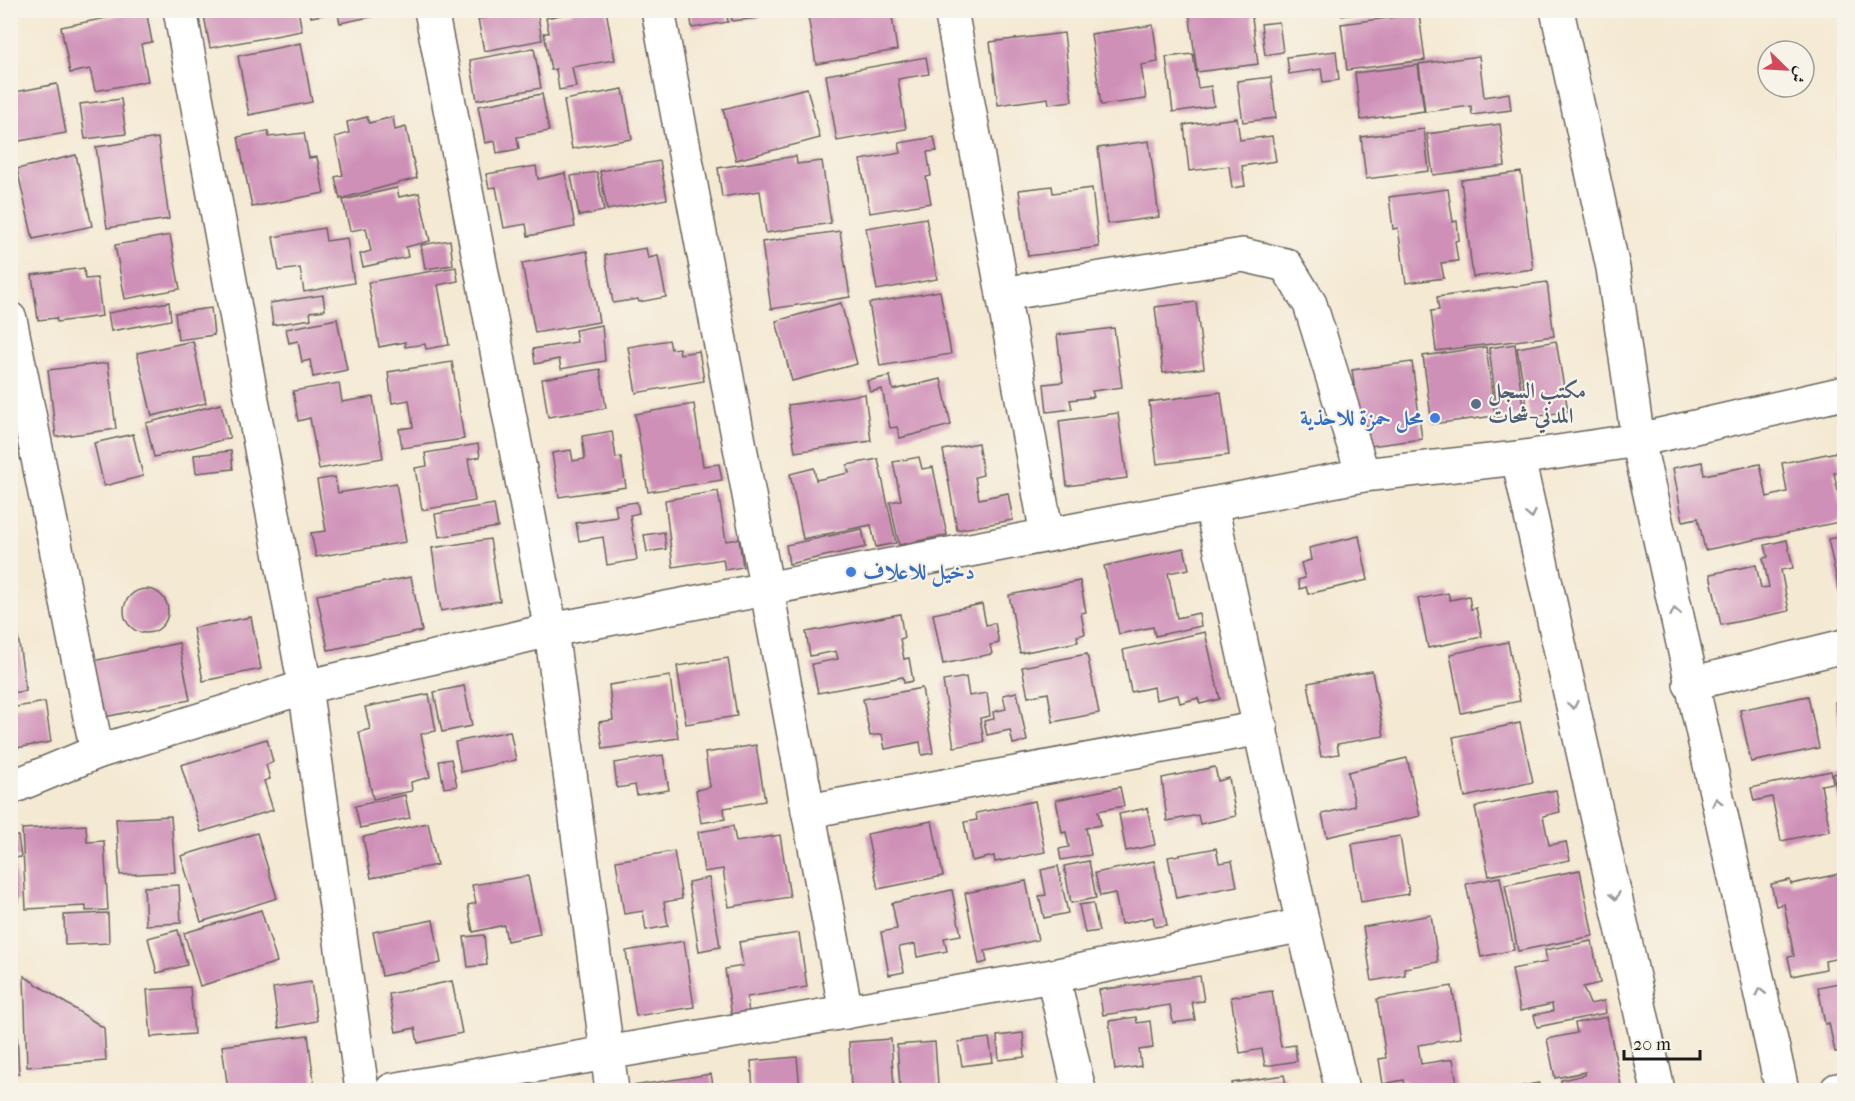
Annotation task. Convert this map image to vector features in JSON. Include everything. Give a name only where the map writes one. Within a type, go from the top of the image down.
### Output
[{"type":"street","points":[[180,10],[305,687],[362,1090]]},
{"type":"street","points":[[431,10],[551,630],[612,1090]]},
{"type":"street","points":[[658,10],[846,1012]]},
{"type":"street","points":[[951,10],[1047,535]]},
{"type":"street","points":[[1557,10],[1613,268],[1638,440],[1690,684],[1782,1090]]},
{"type":"street","points":[[1003,294],[1243,255],[1286,265],[1310,304],[1363,475]]},
{"type":"street","points":[[10,319],[97,752]]},
{"type":"street","points":[[10,788],[97,752],[305,687],[551,630],[1363,475],[1518,458],[1638,440],[1845,393]]},
{"type":"street","points":[[1518,458],[1658,1090]]},
{"type":"street","points":[[1211,505],[1302,925],[1342,1090]]},
{"type":"street","points":[[1690,684],[1845,646]]},
{"type":"street","points":[[808,811],[1261,728]]},
{"type":"street","points":[[392,1090],[608,1055],[1053,976],[1302,925]]},
{"type":"street","points":[[1053,976],[1079,1090]]},
{"type":"street","points":[[1837,1090],[1845,1089]]},
{"type":"building","points":[[146,10],[152,42],[141,44],[148,81],[95,91],[90,69],[70,73],[61,27]]},
{"type":"building","points":[[203,10],[298,10],[302,31],[210,48]]},
{"type":"building","points":[[310,10],[337,10],[337,12],[311,17]]},
{"type":"building","points":[[337,10],[379,10],[380,15],[340,23]]},
{"type":"building","points":[[537,10],[542,40],[484,51],[478,19]]},
{"type":"building","points":[[571,10],[606,10],[615,60],[572,67],[576,87],[559,90],[556,69],[551,70],[544,33],[549,33],[546,18],[571,13]]},
{"type":"building","points":[[690,10],[726,10],[728,22],[692,28]]},
{"type":"building","points":[[731,10],[757,10],[759,18],[732,21]]},
{"type":"building","points":[[807,10],[891,10],[897,50],[816,64]]},
{"type":"building","points":[[1251,10],[1258,64],[1197,72],[1189,11]]},
{"type":"building","points":[[1342,10],[1371,10],[1371,12],[1342,16]]},
{"type":"building","points":[[1419,14],[1425,60],[1347,70],[1341,24]]},
{"type":"building","points":[[1279,22],[1283,52],[1265,55],[1261,24]]},
{"type":"building","points":[[1153,25],[1158,62],[1141,65],[1146,99],[1101,105],[1091,34]]},
{"type":"building","points":[[1064,33],[1072,101],[1049,104],[1048,98],[998,105],[990,42]]},
{"type":"building","points":[[301,43],[312,102],[249,115],[238,56]]},
{"type":"building","points":[[534,48],[541,88],[477,100],[470,60]]},
{"type":"building","points":[[1336,51],[1339,80],[1323,82],[1321,69],[1289,74],[1287,57]]},
{"type":"building","points":[[1193,54],[1198,88],[1211,86],[1214,106],[1173,112],[1166,57]]},
{"type":"building","points":[[1479,56],[1484,97],[1509,93],[1511,110],[1472,115],[1471,106],[1425,112],[1419,64]]},
{"type":"building","points":[[926,57],[929,74],[898,79],[906,129],[837,141],[826,75]]},
{"type":"building","points":[[1418,65],[1424,111],[1361,120],[1355,73]]},
{"type":"building","points":[[1271,77],[1276,118],[1243,122],[1237,81]]},
{"type":"building","points":[[57,84],[66,133],[13,142],[10,93]]},
{"type":"building","points":[[807,88],[820,138],[736,160],[723,109]]},
{"type":"building","points":[[623,89],[632,139],[572,149],[564,100]]},
{"type":"building","points":[[542,94],[549,131],[517,137],[519,149],[497,153],[495,141],[485,143],[478,106]]},
{"type":"building","points":[[121,99],[126,134],[85,139],[80,104]]},
{"type":"building","points":[[367,117],[369,123],[393,117],[395,130],[406,127],[417,178],[340,199],[335,177],[343,175],[335,137],[349,133],[347,122]]},
{"type":"building","points":[[1237,118],[1240,140],[1272,136],[1276,161],[1242,166],[1245,186],[1232,188],[1229,166],[1189,171],[1184,125]]},
{"type":"building","points":[[1500,124],[1505,166],[1433,175],[1427,134]]},
{"type":"building","points":[[1424,129],[1429,171],[1366,179],[1361,137]]},
{"type":"building","points":[[268,131],[269,137],[304,133],[309,158],[317,157],[324,193],[252,207],[238,137]]},
{"type":"building","points":[[934,137],[937,151],[927,152],[931,176],[926,177],[931,203],[870,213],[860,160],[901,153],[899,143]]},
{"type":"building","points":[[158,138],[169,219],[107,228],[96,147]]},
{"type":"building","points":[[1149,141],[1159,217],[1107,224],[1098,148]]},
{"type":"building","points":[[76,155],[92,226],[33,239],[17,169]]},
{"type":"building","points":[[796,156],[797,164],[822,161],[831,223],[766,233],[760,191],[722,197],[718,168]]},
{"type":"building","points":[[660,161],[667,199],[607,210],[600,171]]},
{"type":"building","points":[[536,166],[538,179],[565,173],[575,227],[528,236],[526,224],[504,228],[496,187],[489,188],[486,174]]},
{"type":"building","points":[[597,172],[604,211],[579,216],[571,176]]},
{"type":"building","points":[[1521,172],[1533,269],[1473,277],[1461,180]]},
{"type":"building","points":[[1052,186],[1053,193],[1092,188],[1099,247],[1028,256],[1019,190]]},
{"type":"building","points":[[397,188],[399,197],[419,193],[430,241],[406,247],[408,257],[363,267],[360,254],[371,251],[366,228],[350,231],[343,200]]},
{"type":"building","points":[[1448,189],[1453,222],[1457,221],[1459,240],[1455,241],[1458,261],[1441,263],[1444,278],[1406,283],[1398,228],[1393,229],[1389,197]]},
{"type":"building","points":[[926,218],[937,279],[877,290],[866,228]]},
{"type":"building","points":[[324,228],[326,241],[347,238],[354,283],[304,292],[300,268],[279,271],[273,237]]},
{"type":"building","points":[[840,231],[850,297],[771,309],[762,242]]},
{"type":"building","points":[[170,235],[180,289],[125,299],[115,245]]},
{"type":"building","points":[[450,240],[453,265],[425,269],[421,245]]},
{"type":"building","points":[[646,248],[648,258],[658,256],[666,297],[639,302],[638,299],[613,303],[605,255]]},
{"type":"building","points":[[587,251],[599,322],[535,333],[522,263]]},
{"type":"building","points":[[456,267],[458,281],[438,285],[449,345],[426,349],[425,344],[405,347],[405,342],[379,347],[368,282]]},
{"type":"building","points":[[84,268],[85,279],[97,278],[102,316],[57,322],[56,318],[38,320],[32,275]]},
{"type":"building","points":[[1547,282],[1554,336],[1436,351],[1431,311],[1439,310],[1437,297]]},
{"type":"building","points":[[940,291],[951,354],[880,366],[869,303]]},
{"type":"building","points":[[323,295],[325,310],[310,312],[311,319],[273,325],[270,303]]},
{"type":"building","points":[[169,302],[171,320],[111,331],[108,313]]},
{"type":"building","points":[[1196,302],[1204,368],[1163,373],[1155,307]]},
{"type":"building","points":[[841,303],[857,364],[792,381],[776,321]]},
{"type":"building","points":[[211,308],[214,335],[178,340],[175,313]]},
{"type":"building","points":[[337,319],[347,370],[313,377],[310,360],[302,362],[298,341],[289,343],[286,329]]},
{"type":"building","points":[[602,325],[605,361],[561,369],[559,359],[535,364],[533,349],[577,342],[575,330]]},
{"type":"building","points":[[1114,328],[1122,387],[1092,391],[1094,397],[1070,400],[1072,409],[1047,412],[1044,384],[1063,382],[1057,335]]},
{"type":"building","points":[[669,340],[671,349],[679,348],[680,354],[699,351],[704,381],[636,393],[628,347]]},
{"type":"building","points":[[193,341],[206,403],[152,416],[137,353]]},
{"type":"building","points":[[1556,341],[1568,411],[1529,418],[1517,348]]},
{"type":"building","points":[[1515,344],[1524,414],[1498,418],[1489,348]]},
{"type":"building","points":[[1486,347],[1495,416],[1432,424],[1423,356]]},
{"type":"building","points":[[452,362],[464,439],[402,448],[399,429],[413,427],[409,400],[392,403],[388,372]]},
{"type":"building","points":[[1412,362],[1422,439],[1363,447],[1352,370]]},
{"type":"building","points":[[108,363],[116,429],[56,437],[48,370]]},
{"type":"building","points":[[600,369],[606,408],[548,417],[542,379]]},
{"type":"building","points":[[890,376],[893,390],[941,379],[951,425],[900,438],[897,427],[890,428],[882,389],[870,392],[867,381]]},
{"type":"building","points":[[339,383],[342,402],[373,397],[383,458],[319,469],[310,418],[298,421],[293,391]]},
{"type":"building","points":[[1221,392],[1229,455],[1157,464],[1149,402]]},
{"type":"building","points":[[865,394],[871,441],[795,452],[788,405]]},
{"type":"building","points":[[221,404],[230,438],[154,457],[146,423]]},
{"type":"building","points":[[694,404],[703,466],[719,464],[722,480],[648,492],[635,414]]},
{"type":"building","points":[[1118,413],[1127,478],[1067,486],[1059,421]]},
{"type":"building","points":[[612,431],[616,458],[621,457],[626,487],[559,497],[552,453],[571,450],[573,461],[585,459],[582,436]]},
{"type":"building","points":[[133,434],[143,476],[104,486],[94,443]]},
{"type":"building","points":[[978,443],[983,475],[975,477],[979,499],[1008,493],[1013,520],[957,530],[943,450]]},
{"type":"building","points":[[478,444],[480,457],[468,459],[475,501],[422,510],[415,468],[427,466],[425,453]]},
{"type":"building","points":[[231,451],[233,469],[196,473],[194,455]]},
{"type":"building","points":[[1837,452],[1841,472],[1834,473],[1844,521],[1705,550],[1698,518],[1683,521],[1673,468],[1702,462],[1704,475],[1760,464],[1767,497],[1787,492],[1782,463]]},
{"type":"building","points":[[919,457],[922,469],[933,467],[947,535],[899,545],[890,502],[901,500],[893,462]]},
{"type":"building","points":[[878,459],[896,543],[876,547],[871,525],[803,539],[790,474],[814,468],[816,480],[849,473],[847,465]]},
{"type":"building","points":[[335,477],[338,493],[396,483],[406,542],[316,557],[311,533],[326,531],[317,480]]},
{"type":"building","points":[[718,491],[726,541],[739,539],[743,567],[725,570],[723,559],[673,567],[665,500]]},
{"type":"building","points":[[637,502],[639,513],[630,515],[637,560],[607,565],[603,537],[579,541],[576,523],[617,517],[615,505]]},
{"type":"building","points":[[494,504],[498,527],[439,537],[435,514]]},
{"type":"building","points":[[862,529],[866,547],[789,564],[786,545]]},
{"type":"building","points":[[664,532],[666,549],[647,552],[644,535]]},
{"type":"building","points":[[1359,536],[1368,580],[1308,594],[1306,587],[1300,589],[1298,580],[1305,578],[1301,563],[1311,560],[1309,548]]},
{"type":"building","points":[[1844,536],[1844,599],[1841,600],[1828,539]]},
{"type":"building","points":[[490,539],[500,601],[441,611],[432,548]]},
{"type":"building","points":[[1787,540],[1793,568],[1781,570],[1789,611],[1721,625],[1710,574],[1756,565],[1761,588],[1769,587],[1763,558],[1768,557],[1765,545]]},
{"type":"building","points":[[1184,548],[1189,569],[1168,573],[1177,618],[1199,613],[1201,626],[1155,636],[1153,627],[1119,634],[1104,566]]},
{"type":"building","points":[[411,577],[422,631],[328,650],[317,595]]},
{"type":"building","points":[[1080,581],[1086,612],[1081,613],[1085,634],[1077,636],[1078,642],[1020,653],[1009,595]]},
{"type":"building","points":[[10,588],[18,616],[10,618]]},
{"type":"building","points":[[146,589],[161,596],[168,611],[161,626],[146,633],[131,626],[124,611],[131,596]]},
{"type":"building","points":[[1448,593],[1450,600],[1469,596],[1471,609],[1476,608],[1482,637],[1428,648],[1418,599]]},
{"type":"building","points":[[982,604],[986,625],[995,623],[999,643],[990,645],[992,654],[943,664],[933,614]]},
{"type":"building","points":[[900,614],[904,638],[900,639],[904,659],[909,658],[913,681],[904,683],[903,677],[818,693],[812,664],[838,659],[836,651],[810,656],[806,632]]},
{"type":"building","points":[[251,617],[261,669],[203,681],[193,628]]},
{"type":"building","points":[[1205,632],[1220,699],[1200,704],[1198,698],[1180,703],[1178,695],[1156,700],[1154,687],[1131,692],[1123,650]]},
{"type":"building","points":[[18,636],[26,691],[10,693],[10,638]]},
{"type":"building","points":[[1508,642],[1520,701],[1461,713],[1450,654]]},
{"type":"building","points":[[179,643],[190,700],[99,718],[88,662]]},
{"type":"building","points":[[1087,654],[1099,713],[1053,722],[1048,693],[1028,697],[1022,667]]},
{"type":"building","points":[[728,658],[737,716],[686,724],[677,666]]},
{"type":"building","points":[[1372,671],[1384,736],[1337,744],[1339,754],[1321,757],[1308,683]]},
{"type":"building","points":[[670,676],[678,738],[603,749],[599,722],[613,720],[609,685]]},
{"type":"building","points":[[966,677],[969,696],[987,693],[990,716],[980,718],[984,742],[954,747],[943,681]]},
{"type":"building","points":[[464,686],[472,726],[442,732],[434,692]]},
{"type":"building","points":[[922,688],[933,753],[922,755],[920,742],[885,749],[882,734],[870,736],[863,699]]},
{"type":"building","points":[[1017,692],[1027,741],[1013,744],[1010,730],[987,735],[984,721],[994,719],[993,712],[1006,709],[1003,695]]},
{"type":"building","points":[[429,694],[436,731],[421,734],[430,777],[411,782],[412,791],[373,799],[359,732],[370,729],[365,707]]},
{"type":"building","points":[[1808,696],[1819,748],[1751,762],[1740,710]]},
{"type":"building","points":[[1844,700],[1844,745],[1843,745],[1835,702]]},
{"type":"building","points":[[45,702],[51,742],[10,749],[10,708]]},
{"type":"building","points":[[1520,723],[1533,782],[1465,797],[1453,737]]},
{"type":"building","points":[[510,731],[516,760],[461,772],[455,742]]},
{"type":"building","points":[[267,739],[273,762],[266,765],[270,779],[264,781],[273,810],[201,832],[181,765]]},
{"type":"building","points":[[756,745],[765,801],[724,808],[725,819],[701,823],[696,790],[710,787],[705,753]]},
{"type":"building","points":[[663,755],[669,790],[637,795],[635,785],[617,788],[614,763]]},
{"type":"building","points":[[1407,758],[1420,816],[1327,837],[1322,814],[1355,806],[1348,772]]},
{"type":"building","points":[[451,759],[457,786],[444,788],[439,761]]},
{"type":"building","points":[[1215,767],[1218,781],[1229,778],[1236,816],[1200,824],[1198,815],[1167,821],[1162,778]]},
{"type":"building","points":[[1831,771],[1833,783],[1821,785],[1830,831],[1781,841],[1772,797],[1754,801],[1751,788]]},
{"type":"building","points":[[1844,772],[1844,806],[1840,807],[1833,774]]},
{"type":"building","points":[[1120,787],[1124,806],[1098,811],[1101,825],[1086,828],[1091,855],[1061,860],[1059,849],[1069,847],[1066,832],[1062,833],[1056,800]]},
{"type":"building","points":[[1556,790],[1560,812],[1543,816],[1549,845],[1566,842],[1570,860],[1489,876],[1475,807]]},
{"type":"building","points":[[405,795],[410,818],[360,828],[355,806]]},
{"type":"building","points":[[1035,801],[1045,852],[995,862],[994,856],[972,861],[964,822],[977,820],[976,813]]},
{"type":"building","points":[[1147,808],[1155,845],[1126,851],[1119,814]]},
{"type":"building","points":[[171,816],[175,872],[120,875],[116,819]]},
{"type":"building","points":[[932,821],[943,876],[878,889],[867,834]]},
{"type":"building","points":[[428,823],[437,865],[371,878],[363,837]]},
{"type":"building","points":[[86,825],[87,842],[104,841],[108,910],[86,911],[86,906],[26,909],[22,829]]},
{"type":"building","points":[[733,826],[736,842],[780,835],[790,897],[729,907],[723,869],[704,872],[698,832]]},
{"type":"building","points":[[257,833],[277,898],[201,922],[181,856]]},
{"type":"building","points":[[18,836],[21,857],[14,858],[19,901],[10,902],[10,837]]},
{"type":"building","points":[[1400,836],[1409,894],[1361,902],[1352,844]]},
{"type":"building","points":[[1216,848],[1219,863],[1232,861],[1237,886],[1176,898],[1168,857]]},
{"type":"building","points":[[674,851],[682,899],[664,902],[668,926],[646,930],[643,911],[624,914],[616,861]]},
{"type":"building","points":[[1089,861],[1096,898],[1071,903],[1064,866]]},
{"type":"building","points":[[1154,861],[1167,925],[1155,927],[1153,917],[1121,924],[1115,893],[1100,896],[1095,873]]},
{"type":"building","points":[[1058,866],[1068,913],[1044,918],[1039,896],[1046,895],[1041,870]]},
{"type":"building","points":[[1580,870],[1593,936],[1518,951],[1505,885]]},
{"type":"building","points":[[1844,873],[1844,957],[1825,961],[1826,969],[1792,976],[1788,957],[1794,956],[1784,904],[1776,906],[1771,884],[1790,880],[1791,884]]},
{"type":"building","points":[[528,876],[540,934],[507,941],[504,925],[473,932],[468,905],[476,903],[472,885]]},
{"type":"building","points":[[1500,877],[1514,950],[1481,957],[1466,884]]},
{"type":"building","points":[[709,878],[720,947],[699,951],[688,882]]},
{"type":"building","points":[[1026,881],[1038,940],[985,951],[987,962],[979,964],[965,893]]},
{"type":"building","points":[[179,885],[181,923],[146,925],[144,887]]},
{"type":"building","points":[[952,890],[961,935],[944,938],[947,951],[917,957],[915,944],[899,947],[904,972],[889,975],[881,932],[897,929],[892,903]]},
{"type":"building","points":[[1093,903],[1099,931],[1085,933],[1079,905]]},
{"type":"building","points":[[261,910],[277,962],[200,986],[184,933]]},
{"type":"building","points":[[108,913],[109,943],[65,945],[64,915]]},
{"type":"building","points":[[1431,915],[1438,962],[1404,968],[1405,975],[1372,981],[1363,927]]},
{"type":"building","points":[[433,920],[441,963],[382,976],[373,932]]},
{"type":"building","points":[[178,930],[187,965],[157,973],[148,938]]},
{"type":"building","points":[[799,933],[807,987],[747,997],[749,1014],[732,1017],[725,969],[743,966],[739,942]]},
{"type":"building","points":[[484,935],[487,965],[468,967],[464,937]]},
{"type":"building","points":[[684,941],[694,1007],[636,1016],[626,951]]},
{"type":"building","points":[[1592,941],[1600,983],[1583,987],[1590,1004],[1604,1001],[1606,1013],[1537,1027],[1534,1015],[1553,1011],[1552,1004],[1520,1011],[1512,969],[1547,962],[1545,950]]},
{"type":"building","points":[[24,976],[104,1028],[106,1061],[27,1067]]},
{"type":"building","points":[[1200,976],[1204,1001],[1192,1002],[1195,1020],[1173,1023],[1170,1005],[1103,1015],[1099,990]]},
{"type":"building","points":[[452,981],[462,1033],[418,1043],[415,1028],[396,1032],[389,994]]},
{"type":"building","points":[[311,982],[317,1021],[279,1028],[273,988]]},
{"type":"building","points":[[1844,982],[1844,1050],[1835,1052],[1829,1023],[1825,1024],[1818,987]]},
{"type":"building","points":[[1452,986],[1461,1038],[1418,1045],[1421,1064],[1453,1059],[1458,1090],[1406,1090],[1404,1080],[1383,1084],[1379,1059],[1386,1058],[1377,999]]},
{"type":"building","points":[[190,987],[194,1034],[151,1037],[147,990]]},
{"type":"building","points":[[1272,991],[1281,1047],[1295,1045],[1297,1061],[1265,1066],[1262,1049],[1240,1053],[1231,997]]},
{"type":"building","points":[[10,996],[15,996],[19,1073],[10,1073]]},
{"type":"building","points":[[1136,1017],[1137,1023],[1150,1021],[1153,1048],[1139,1050],[1141,1066],[1115,1070],[1109,1021]]},
{"type":"building","points":[[1607,1017],[1622,1090],[1563,1090],[1561,1080],[1585,1075],[1585,1072],[1555,1078],[1547,1039],[1577,1033],[1575,1023]]},
{"type":"building","points":[[1023,1033],[1025,1057],[999,1060],[997,1036]]},
{"type":"building","points":[[308,1035],[315,1090],[228,1090],[222,1046]]},
{"type":"building","points":[[989,1038],[993,1062],[962,1066],[958,1042]]},
{"type":"building","points":[[891,1039],[894,1088],[851,1090],[849,1042]]},
{"type":"building","points":[[935,1042],[938,1084],[900,1087],[897,1045]]},
{"type":"building","points":[[797,1057],[800,1090],[753,1090],[751,1061]]},
{"type":"building","points":[[711,1074],[714,1090],[633,1090],[633,1086]]},
{"type":"building","points":[[1284,1075],[1287,1090],[1233,1090],[1232,1083]]},
{"type":"building","points":[[1539,1083],[1540,1090],[1507,1090],[1507,1089]]},
{"type":"place","name":"مكتب السجل المدني-شحات","points":[[1476,404]]},
{"type":"place","name":"محل حمزة للاحذية","points":[[1435,418]]},
{"type":"place","name":"دخيل للاعلاف","points":[[851,572]]}]
